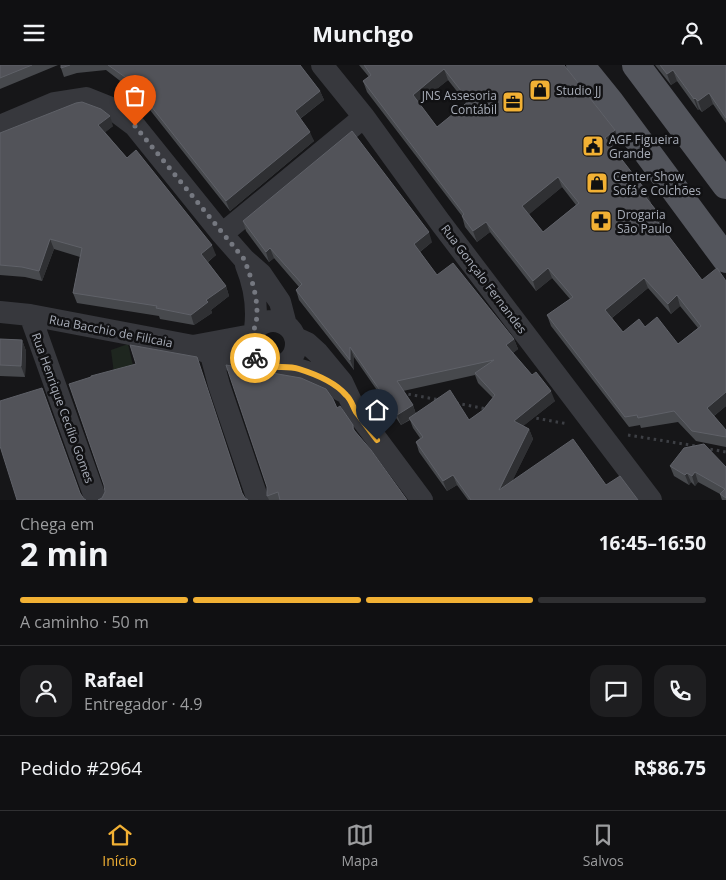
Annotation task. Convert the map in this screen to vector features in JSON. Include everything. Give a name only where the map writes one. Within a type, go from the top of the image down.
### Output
[{"type":"main road","points":[[580,65],[610,102],[726,259]]},
{"type":"main road","points":[[636,65],[726,185]]},
{"type":"street","name":"Rua Gonçalo Fernandes","points":[[322,65],[364,117],[440,222],[599,430],[654,498]]},
{"type":"street","points":[[0,126],[54,103],[86,98],[112,108],[135,126],[222,234],[244,259],[261,274],[280,302],[296,347],[294,355],[282,366],[266,367],[259,363],[251,350],[250,343],[257,315],[256,298],[253,283],[244,259]]},
{"type":"street","points":[[222,234],[364,117]]},
{"type":"street","name":"Rua Bacchio de Filicaia","points":[[0,312],[30,315],[202,351],[243,363],[259,363]]},
{"type":"street","name":"Rua Henrique Cecílio Gomes","points":[[30,315],[96,500]]},
{"type":"street","points":[[254,332],[262,324],[270,321],[278,322],[318,353],[342,382],[355,410],[422,500]]},
{"type":"street","name":"Rua Bacchio de Filicaia","points":[[202,351],[254,332]]},
{"type":"street","points":[[202,351],[219,385],[258,500]]},
{"type":"street","points":[[282,366],[296,368],[312,374],[332,383],[347,395]]},
{"type":"path","points":[[399,393],[494,410]]},
{"type":"path","points":[[523,416],[726,452]]},
{"type":"shaded area","points":[[128,344],[135,374],[115,381],[111,350]]},
{"type":"building","points":[[0,65],[32,65],[0,78]]},
{"type":"building","points":[[108,65],[300,65],[320,91],[295,111],[310,132],[226,201],[148,100],[125,77]]},
{"type":"building","points":[[364,65],[564,65],[615,130],[605,138],[647,192],[644,195],[659,214],[655,218],[702,280],[717,268],[726,281],[726,392],[707,408],[726,430],[726,437],[692,431],[674,411],[638,418],[637,415],[625,417],[547,315],[573,297],[548,268],[533,281],[486,222],[473,231],[462,216],[464,214],[363,81],[371,75]],"holes":[[[444,69],[469,101],[437,127],[413,95]],[[558,177],[579,203],[543,232],[522,206]],[[644,278],[668,304],[677,295],[701,326],[678,344],[657,317],[645,327],[639,319],[623,332],[605,310]]]},
{"type":"building","points":[[660,65],[726,65],[726,118],[709,93],[698,101],[694,99],[673,70],[667,74]]},
{"type":"building","points":[[82,102],[101,109],[110,116],[98,125],[127,158],[136,150],[212,245],[201,254],[226,286],[206,300],[208,302],[191,315],[156,308],[157,306],[73,293],[82,248],[50,239],[39,271],[0,265],[0,133]]},
{"type":"building","points":[[352,131],[429,232],[414,244],[437,275],[453,263],[514,339],[506,345],[532,375],[536,372],[551,391],[514,421],[529,429],[499,490],[573,439],[606,485],[620,476],[638,500],[471,500],[453,475],[443,481],[416,442],[423,437],[409,418],[450,390],[469,420],[483,410],[495,395],[475,373],[494,360],[397,381],[413,405],[397,415],[350,347],[350,360],[296,290],[302,284],[270,248],[266,252],[243,221]]},
{"type":"building","points":[[0,339],[22,340],[21,366],[0,365]]},
{"type":"building","points":[[130,345],[197,357],[242,493],[248,500],[98,500],[102,498],[105,492],[104,485],[69,384],[136,364]]},
{"type":"building","points":[[226,365],[301,378],[326,389],[337,408],[340,406],[353,425],[353,429],[371,450],[407,500],[280,500],[278,492],[267,496],[267,487]]},
{"type":"building","points":[[42,388],[80,493],[86,500],[17,500],[0,446],[0,401]]},
{"type":"building","points":[[704,444],[726,467],[726,498],[720,494],[725,489],[695,472],[692,476],[687,473],[685,475],[670,466],[684,448]]},
{"type":"way so far","points":[[135,126],[244,259],[253,283],[256,298],[256,329],[250,343],[255,358]]},
{"type":"place","name":"Studio JJ","points":[[540,90]]},
{"type":"place","name":"JNS Assesoria Contábil","points":[[513,102]]},
{"type":"place","name":"AGF Figueira Grande","points":[[593,146]]},
{"type":"place","name":"Center Show Sofá e Colchões","points":[[597,183]]},
{"type":"place","name":"Drogaria São Paulo","points":[[601,221]]},
{"type":"route","points":[[255,358],[266,367],[282,366],[296,368],[332,383],[347,395],[355,410],[377,440]]}]
